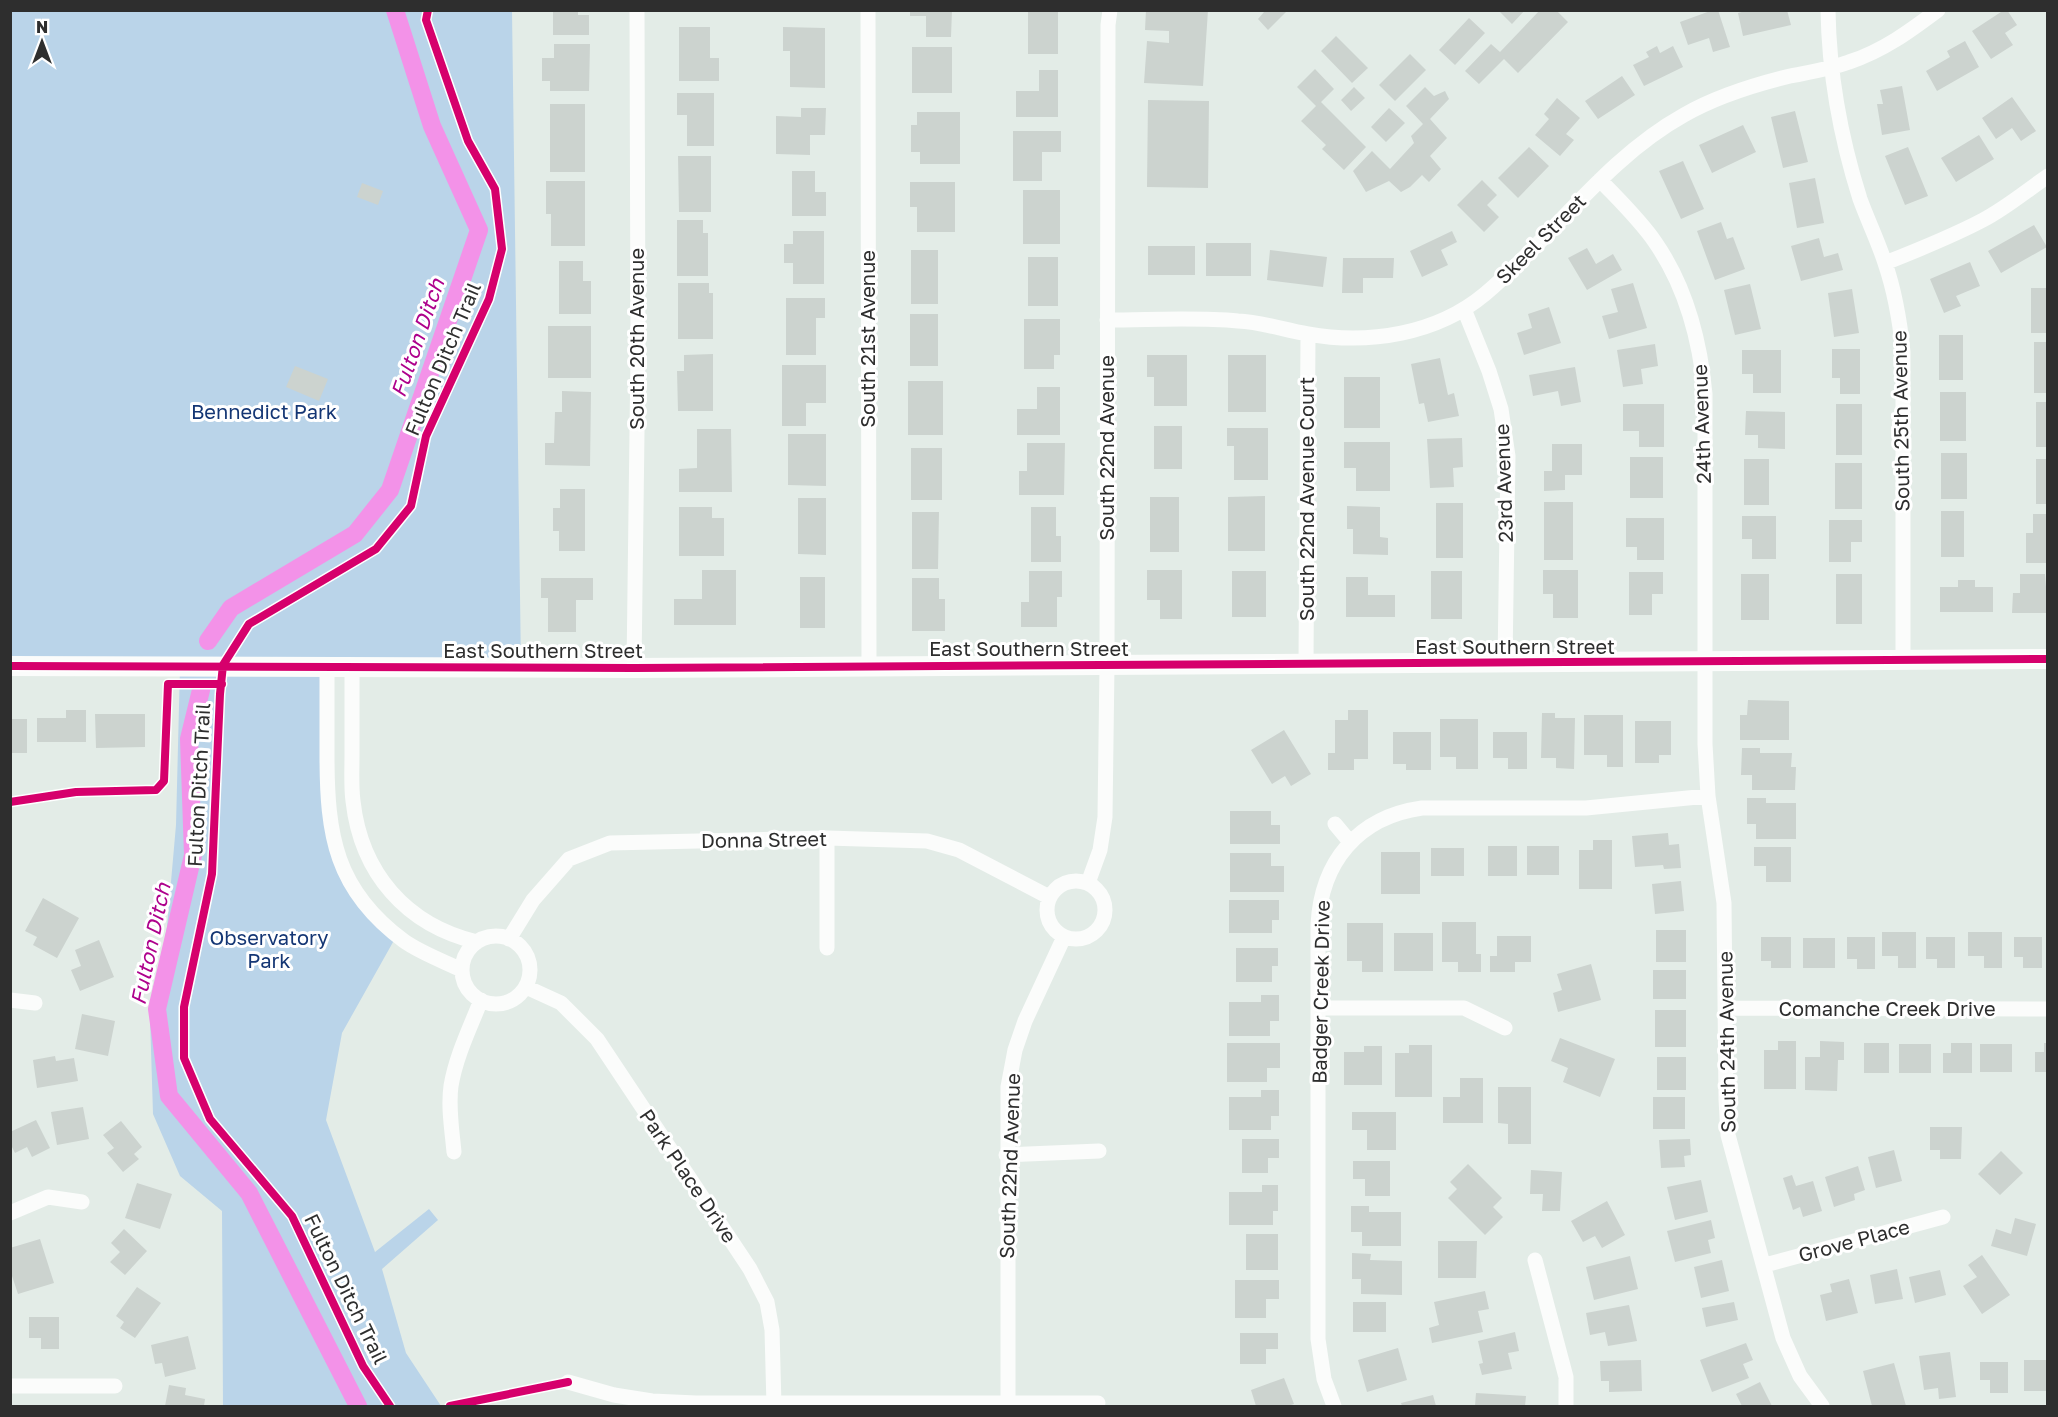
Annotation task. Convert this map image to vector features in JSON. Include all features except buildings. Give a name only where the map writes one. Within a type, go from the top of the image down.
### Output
[{"type":"street","name":"South 20th Avenue","points":[[634,668],[638,353],[638,10]]},
{"type":"street","name":"South 21st Avenue","points":[[868,10],[869,667]]},
{"type":"street","name":"South 22nd Avenue","points":[[1088,883],[1100,850],[1106,817],[1108,25],[1110,10]]},
{"type":"street","name":"South 25th Avenue","points":[[1827,10],[1832,68],[1846,150],[1861,200],[1885,263],[1900,320],[1903,352],[1903,660]]},
{"type":"street","name":"Skeel Street","points":[[1107,320],[1238,321],[1308,334],[1358,338],[1394,335],[1428,326],[1464,309],[1485,294],[1514,268],[1622,158],[1656,132],[1697,107],[1742,89],[1832,68],[1884,48],[1938,10]]},
{"type":"street","points":[[1885,263],[1983,220],[2048,176]]},
{"type":"street","name":"24th Avenue","points":[[1600,180],[1643,227],[1667,261],[1687,303],[1694,326],[1705,394],[1705,662]]},
{"type":"street","name":"23rd Avenue","points":[[1464,309],[1489,371],[1501,409],[1506,445],[1505,664]]},
{"type":"street","name":"South 22nd Avenue Court","points":[[1306,664],[1308,334]]},
{"type":"street","name":"East Southern Street","points":[[10,666],[634,668],[2048,659]]},
{"type":"street","name":"South 24th Avenue","points":[[1705,662],[1705,744],[1708,796],[1724,903],[1728,1135],[1777,1317],[1790,1356],[1800,1376],[1822,1407]]},
{"type":"street","points":[[327,667],[327,800],[334,845],[342,868],[362,902],[376,918],[406,942],[462,970]]},
{"type":"street","points":[[352,668],[352,799],[363,846],[374,869],[400,903],[418,917],[460,938],[477,942]]},
{"type":"street","name":"Badger Creek Drive","points":[[1334,1407],[1322,1371],[1318,1339],[1319,906],[1330,872],[1350,842],[1382,819],[1408,810],[1422,808],[1586,808],[1708,796]]},
{"type":"street","points":[[1335,824],[1350,842]]},
{"type":"street","points":[[827,838],[827,948]]},
{"type":"street","name":"Donna Street","points":[[509,939],[534,900],[568,859],[610,843],[827,838],[927,841],[959,850],[1049,897]]},
{"type":"street","points":[[1074,880],[1088,883],[1100,893],[1105,902],[1106,912],[1103,922],[1089,936],[1080,939],[1064,937],[1054,930],[1049,922],[1046,913],[1049,897],[1056,887],[1064,883],[1074,880]]},
{"type":"street","points":[[498,936],[519,945],[526,954],[530,965],[530,976],[519,996],[509,1002],[498,1004],[481,1000],[469,991],[463,981],[462,970],[464,959],[477,942],[487,937],[498,936]]},
{"type":"street","name":"South 22nd Avenue","points":[[1008,1405],[1006,1155],[1008,1087],[1025,1021],[1064,937]]},
{"type":"street","name":"Park Place Drive","points":[[526,987],[561,1003],[597,1039],[750,1269],[767,1302],[772,1330],[774,1405]]},
{"type":"street","points":[[10,1000],[35,1003]]},
{"type":"street","points":[[454,1152],[450,1106],[451,1086],[460,1052],[481,1000]]},
{"type":"street","points":[[1319,1008],[1464,1008],[1505,1028]]},
{"type":"street","name":"Comanche Creek Drive","points":[[1726,1008],[2048,1009]]},
{"type":"street","points":[[1006,1155],[1100,1151]]},
{"type":"street","points":[[10,1213],[48,1197],[82,1203]]},
{"type":"street","name":"Grove Place","points":[[1764,1264],[1943,1217]]},
{"type":"street","points":[[1535,1260],[1566,1377],[1566,1407]]},
{"type":"street","points":[[568,1382],[614,1395],[652,1401],[696,1403],[774,1405],[1098,1403]]},
{"type":"street","points":[[10,1386],[115,1386]]},
{"type":"green space","name":"Bennedict Park","points":[[10,11],[512,11],[521,668],[327,667],[327,800],[342,868],[397,935],[342,1033],[326,1120],[375,1252],[429,1209],[438,1220],[382,1269],[406,1353],[441,1406],[223,1406],[222,1211],[180,1176],[153,1114],[150,1017],[167,927],[176,825],[180,667],[11,666]]},
{"type":"waterway","name":"Fulton Ditch","points":[[208,641],[231,608],[355,534],[390,490],[479,230],[432,126],[395,10]]},
{"type":"waterway","name":"Fulton Ditch","points":[[201,690],[189,739],[193,855],[157,1009],[169,1096],[249,1193],[358,1406]]},
{"type":"cycle path","name":"Fulton Ditch Trail","points":[[390,1406],[363,1366],[292,1216],[210,1119],[184,1058],[184,1007],[212,874],[223,665],[249,624],[376,549],[411,506],[426,436],[489,299],[502,249],[495,189],[468,141],[426,20],[428,10]]},
{"type":"cycle path","points":[[10,666],[634,668],[2048,659]]},
{"type":"cycle path","points":[[10,802],[76,792],[156,790],[164,781],[168,684],[222,684]]},
{"type":"cycle path","points":[[450,1406],[568,1382]]},
{"type":"park label","name":"Observatory Park","points":[[269,950]]}]
